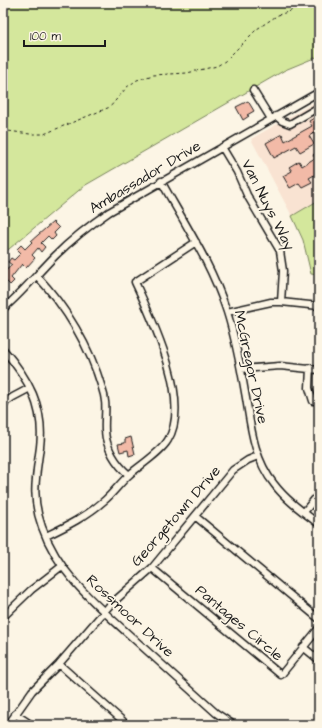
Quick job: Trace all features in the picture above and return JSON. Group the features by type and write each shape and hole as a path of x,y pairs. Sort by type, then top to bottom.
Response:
{"street":[{"path":"253,90 274,117 290,124 319,107"},
{"name":"Ambassador Drive","path":"3,309 63,249 98,220 124,202 319,92"},
{"name":"Van Nuys Way","path":"222,147 237,172 247,195 280,251 283,271 281,302"},
{"name":"McGregor Drive","path":"161,182 196,242 215,280 227,312 236,345 253,437 258,456 273,483 288,499 319,524"},
{"path":"46,536 78,520 92,510 116,490 129,475 168,441 173,430 176,412 171,380 162,347 135,282 196,242"},
{"path":"37,276 50,289 90,356 105,397 105,430 108,444 115,460 129,475"},
{"path":"227,312 262,303 281,302 319,306"},
{"name":"Rossmoor Drive","path":"3,349 22,371 36,401 40,424 40,447 36,469 35,489 38,513 54,554 85,594 216,713 231,724"},
{"path":"241,369 280,366 319,370"},
{"path":"310,368 309,388 313,402"},
{"path":"3,404 30,388"},
{"name":"Georgetown Drive","path":"8,725 32,691 59,664 104,612 152,568 233,470 248,460 258,456"},
{"path":"304,512 319,494"},
{"path":"195,516 319,618"},
{"path":"3,617 31,590 62,566"},
{"name":"Pantages Circle","path":"152,568 281,674 319,628"},
{"path":"303,647 319,660"},
{"path":"59,664 123,721"},
{"path":"16,714 32,725"}],"path":[{"path":"3,131 8,130 30,134 44,134 110,107 124,90 137,80 153,75 187,73 217,66 225,62 257,29 278,15 291,11 297,3"}],"shaded area":[{"path":"319,100 319,200 292,216 251,139"}],"green space":[{"path":"3,3 319,3 319,56 285,70 84,186 3,254"},
{"path":"319,200 319,275 311,274 303,240 292,216"}],"building":[{"path":"248,101 254,111 247,115 249,116 243,120 236,107"},
{"path":"319,115 319,130 309,136 314,144 300,152 296,146 274,158 266,143 282,134 285,141 312,126 309,121"},
{"path":"317,152 319,155 319,165 315,167 318,173 309,178 312,182 302,187 299,183 290,188 283,176 292,171 289,167 299,161 302,166 315,158 313,155"},
{"path":"53,222 59,228 54,233 56,236 52,240 48,236 41,243 45,247 41,252 38,248 32,255 35,258 26,268 22,264 11,278 14,281 10,285 4,279 5,278 3,275 3,273 12,265 8,262 11,258 14,260 21,253 17,249 21,245 25,249 32,242 31,241"},
{"path":"131,437 135,454 129,456 128,450 120,452 118,444 125,443 125,439"}]}
